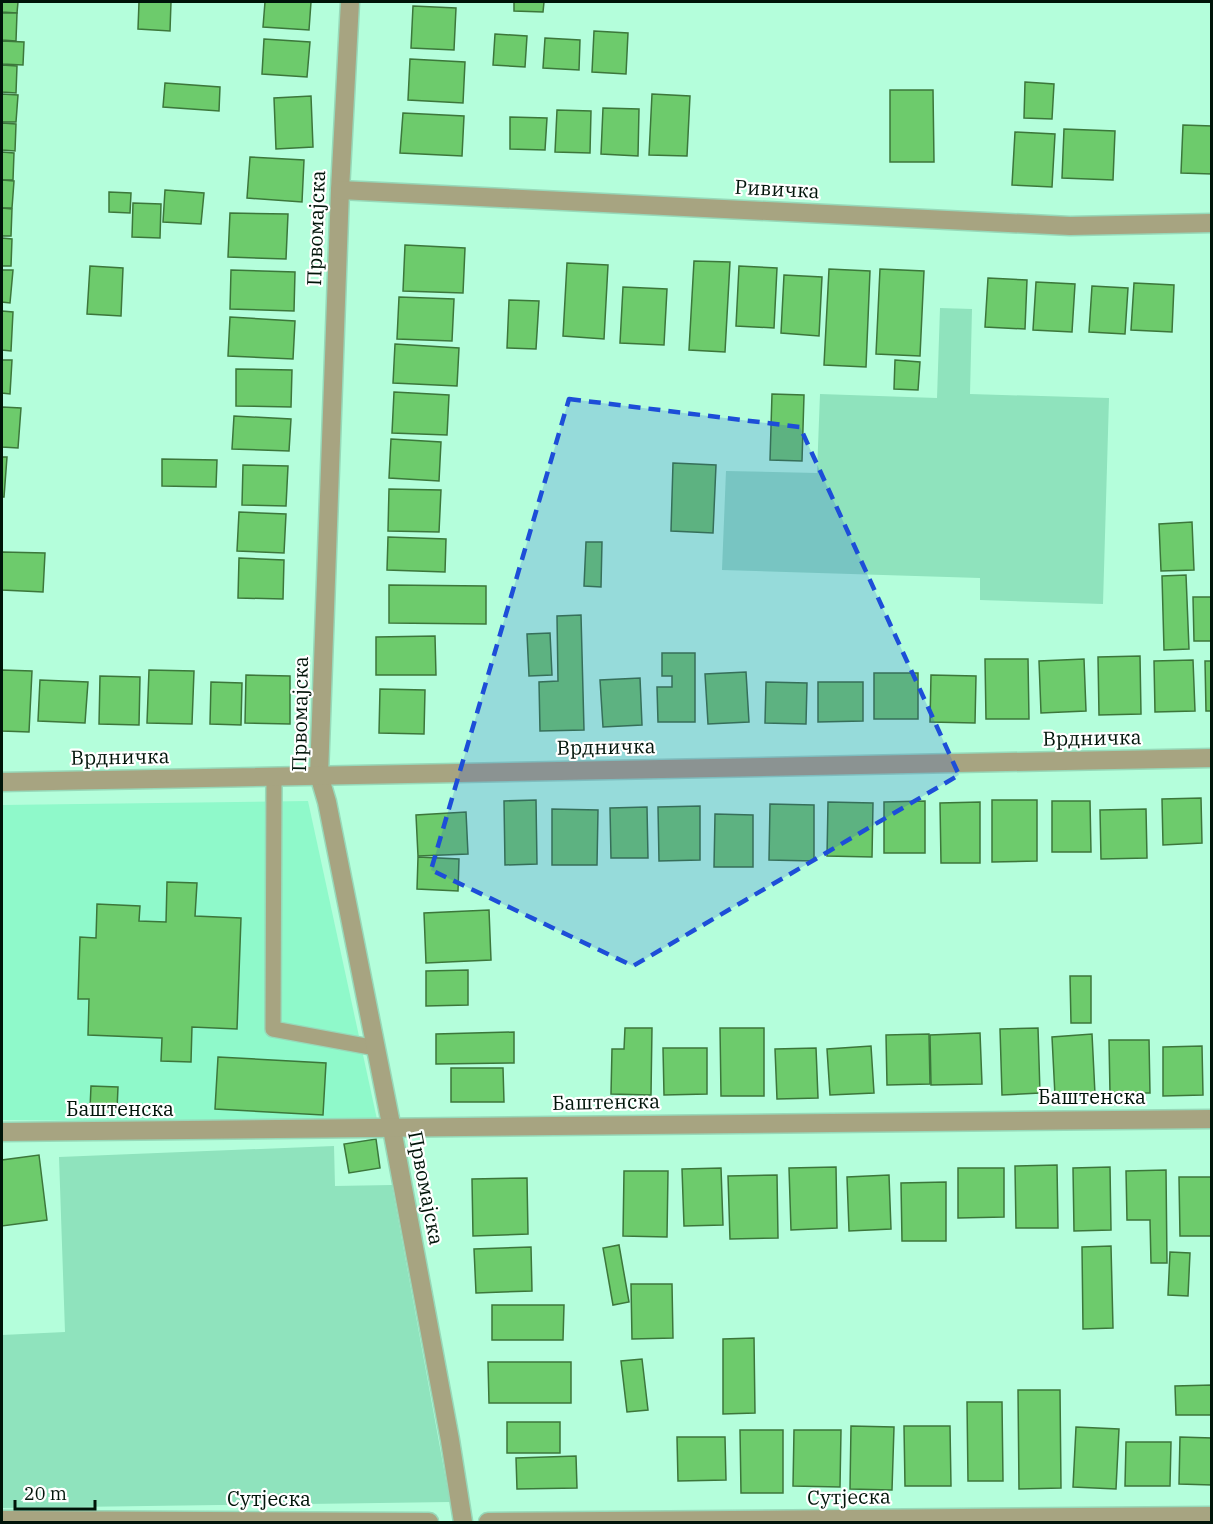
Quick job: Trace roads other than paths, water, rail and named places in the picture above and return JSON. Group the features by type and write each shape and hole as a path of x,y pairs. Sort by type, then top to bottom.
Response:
{"street":[{"name":"Првомајска","path":"350,2 340,190 319,775 327,802 392,1129 463,1522"},
{"name":"Ривичка","path":"340,190 1070,226 1212,223"},
{"name":"Врдничка","path":"2,782 1212,758"},
{"name":"Баштенска","path":"2,1132 1212,1119"},
{"name":"Сутјеска","path":"488,1522 1212,1516"},
{"name":"Сутјеска","path":"2,1520 429,1522"}],"lane":[{"path":"274,776 273,1029 376,1048"}]}
